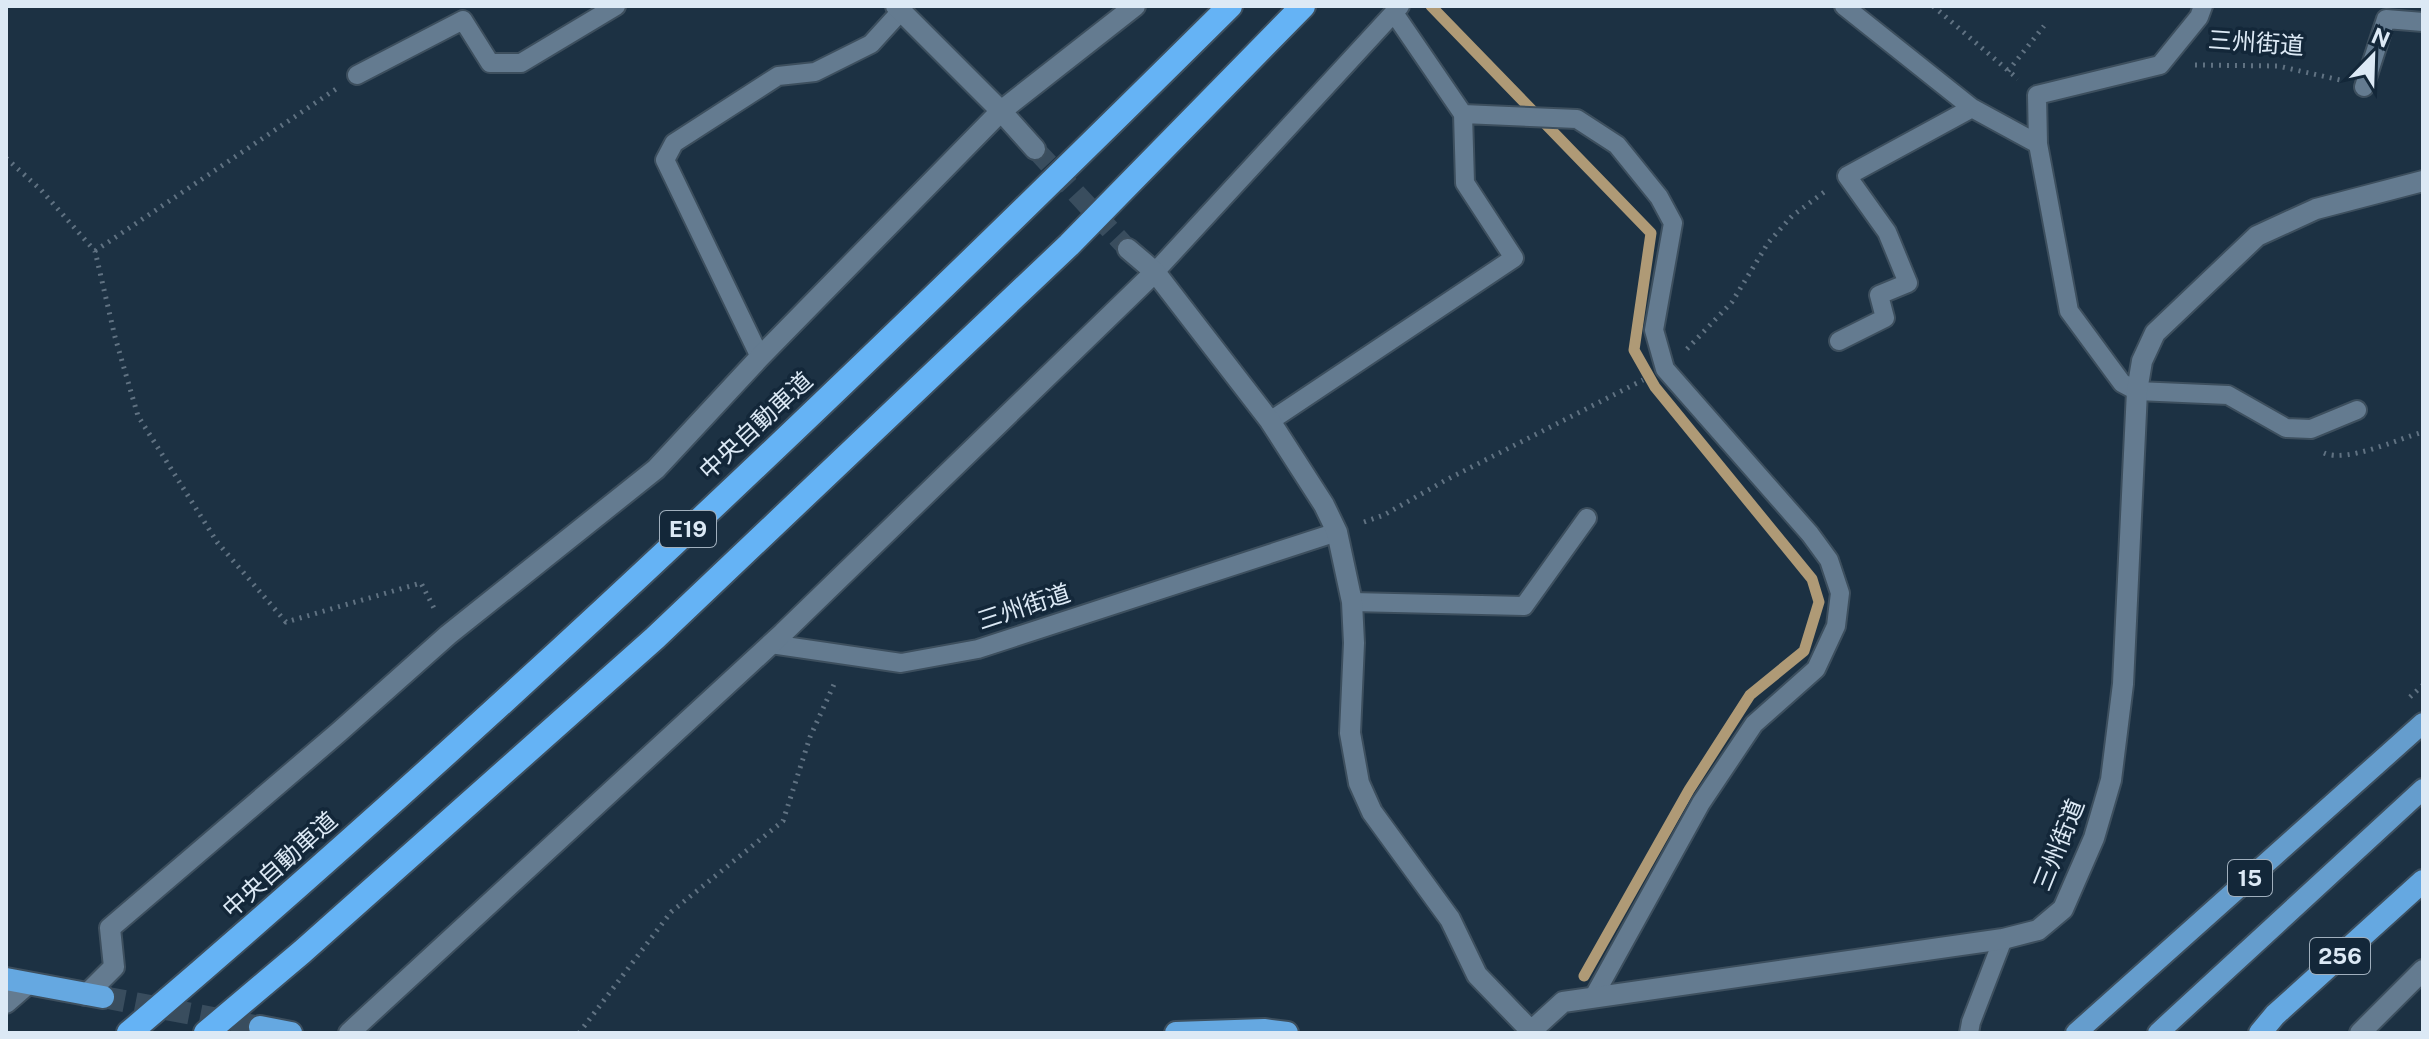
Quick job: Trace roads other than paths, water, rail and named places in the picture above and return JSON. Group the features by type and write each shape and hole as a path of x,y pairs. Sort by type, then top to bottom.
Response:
{"highway":[{"name":"中央自動車道","path":"129,1033 261,921 559,651 1023,212 1230,6"},
{"name":"E19","path":"206,1033 302,952 655,638 1069,245 1303,6"},
{"name":"256","path":"2260,1033 2275,1015 2423,881"},
{"path":"6,979 95,996"},
{"path":"260,1027 291,1033"},
{"path":"1176,1033 1264,1030 1287,1033"}],"main road":[{"name":"15","path":"2076,1033 2423,723"},
{"name":"15","path":"2158,1033 2423,789"}],"street":[{"path":"95,996 114,967 110,928 448,635 656,469 760,357 1001,111 1135,6"},
{"path":"899,9 1035,149"},
{"name":"三州街道","path":"1530,1032 1563,1002 2003,939 2038,930 2063,909 2094,838 2111,780 2123,684 2137,391 2142,361 2155,333 2257,236 2316,209 2423,181"},
{"path":"1128,249 1155,272 1270,421 1324,505 1337,532 1352,602 1354,643 1350,733 1359,783 1372,812 1450,919 1477,975 1530,1032"},
{"path":"349,1033 771,644 1155,272"},
{"path":"2360,1033 2423,970"},
{"path":"6,1003 29,983"}],"lane":[{"path":"357,75 463,20 490,63 521,63 616,6"},
{"path":"1844,6 1972,108 2038,144"},
{"path":"2203,6 2199,17 2160,65 2037,95 2038,144 2069,311 2122,383 2137,391 2228,395 2286,428 2311,429 2357,410"},
{"path":"760,357 665,160 674,143 778,76 815,72 871,44 899,9"},
{"path":"1155,272 1397,10 1463,114 1465,183 1514,258 1270,421"},
{"path":"2364,87 2386,19 2423,22"},
{"path":"1839,341 1885,318 1879,295 1908,283 1887,232 1847,176 1972,108"},
{"path":"1463,114 1577,119 1617,145 1659,197 1673,223 1654,330 1665,369 1810,534 1829,560 1840,593 1836,626 1816,669 1754,724 1745,737 1701,803 1594,996"},
{"path":"1352,602 1524,606 1587,518"},
{"name":"三州街道","path":"771,644 901,663 978,649 1337,532"},
{"path":"1969,1033 2003,939"}],"waterway":[{"path":"1431,6 1651,233 1634,350 1655,387 1812,579 1819,602 1804,651 1750,695 1689,790 1584,976"}],"tunnel":[{"path":"1035,149 1128,249"},
{"path":"103,997 260,1027"}]}
